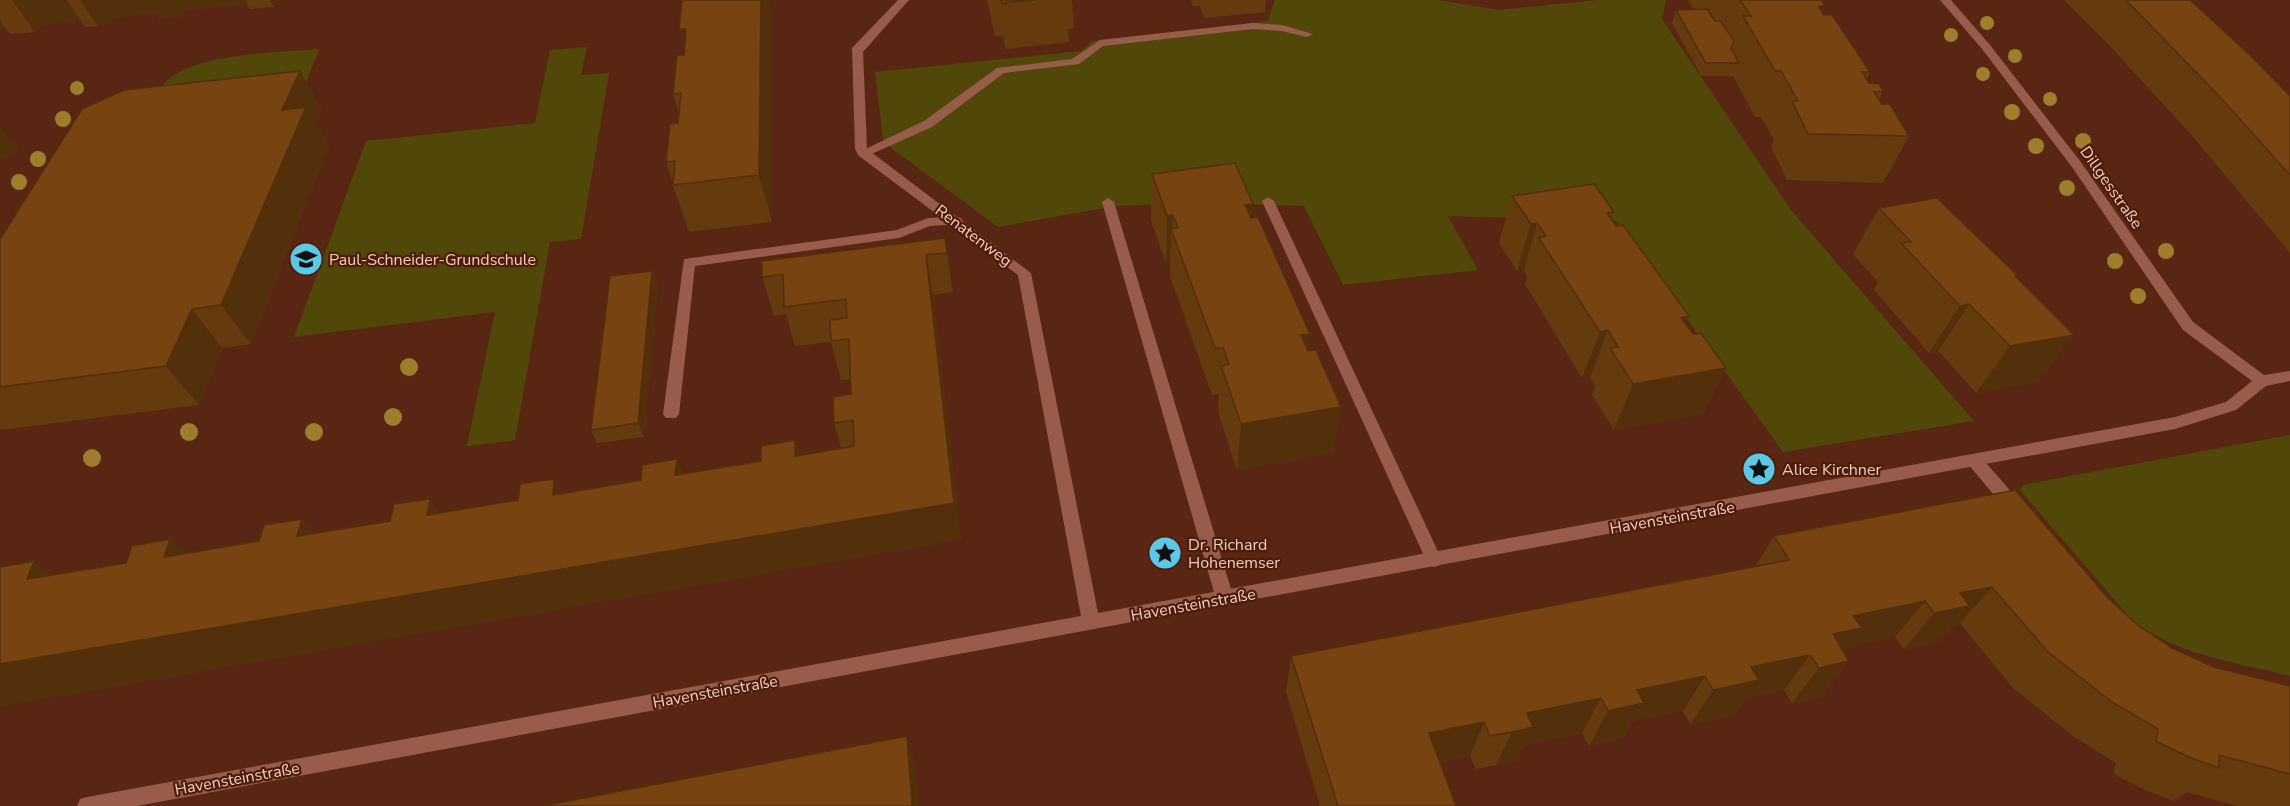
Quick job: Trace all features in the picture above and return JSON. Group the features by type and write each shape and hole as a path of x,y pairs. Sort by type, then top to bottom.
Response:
{"street":[{"path":"904,0 857,52 863,153 928,124 1001,70 1075,62 1100,43 1253,26 1282,28 1307,34"},
{"name":"Dillgesstraße","path":"1945,0 1986,47 2076,164 2188,326 2262,381"},
{"name":"Renatenweg","path":"863,153 1024,273 1091,621"},
{"path":"1268,201 1434,560"},
{"path":"1107,202 1225,599"},
{"path":"671,414 689,262 899,234 928,222 956,221"},
{"name":"Havensteinstraße","path":"87,806 2175,423 2231,406 2262,381 2290,376"},
{"path":"1974,460 2027,522"}],"shaded area":[{"path":"1275,0 1438,0 1499,10 1599,0 1666,0 1662,19 1791,210 1974,421 1783,452 1616,221 1448,216 1478,270 1343,285 1304,206 1195,203 1116,206 998,227 891,148 883,139 875,72 1081,51 1092,41 1268,21"},
{"path":"587,47 581,75 609,73 581,239 550,242 515,440 467,446 495,312 294,337 366,141 535,123 550,50"},
{"path":"319,49 300,99 161,88 173,76 190,67 211,61 234,56"},
{"path":"2290,435 2290,676 2206,656 2147,631 2130,618 2020,490 2023,485"}],"building":[{"path":"682,0 761,0 759,175 673,185 675,161 666,162 670,124 678,123 681,93 673,94 677,55 684,55 686,29 679,29"},
{"path":"1001,0 1035,0 1002,3"},
{"path":"1740,0 1821,0 1825,5 1819,7 1824,15 1832,15 1870,72 1862,72 1869,83 1879,84 1883,91 1874,92 1882,104 1890,104 1909,136 1808,134 1792,101 1798,101 1781,71 1775,71 1743,16 1751,16"},
{"path":"2126,0 2190,0 2250,55 2290,96 2290,175 2222,99"},
{"path":"1707,9 1715,21 1721,21 1734,41 1731,48 1739,63 1706,63 1676,10"},
{"path":"300,71 282,110 306,107 221,305 192,309 166,366 0,387 0,239 82,109 124,90"},
{"path":"1235,163 1253,204 1245,205 1251,218 1258,217 1310,334 1301,335 1308,351 1316,350 1341,407 1241,424 1221,366 1229,364 1223,348 1215,348 1171,229 1178,228 1173,215 1167,216 1152,174"},
{"path":"1594,184 1614,212 1607,213 1616,226 1623,225 1689,316 1681,318 1693,334 1701,333 1726,368 1633,384 1610,348 1618,347 1608,330 1600,332 1539,238 1546,236 1537,223 1531,224 1512,196"},
{"path":"1937,198 2017,275 2015,276 2074,335 2010,346 1969,304 1960,306 1901,243 1911,242 1879,208"},
{"path":"945,238 947,253 926,255 954,503 0,664 0,567 34,561 27,579 126,563 132,546 170,539 164,557 259,541 264,525 302,519 297,536 390,521 394,504 430,499 427,515 518,500 520,484 538,481 554,479 553,495 641,480 642,465 677,459 675,475 761,461 761,446 795,440 795,456 854,446 853,420 834,423 833,397 851,394 849,339 831,341 830,320 847,318 846,299 784,307 783,274 762,277 762,261"},
{"path":"652,271 638,423 591,430 610,276"},
{"path":"2015,490 2108,598 2139,626 2172,648 2214,667 2290,686 2290,774 2219,755 2219,768 2156,741 2158,729 2112,702 2048,652 1992,587 1960,593 1970,606 1934,613 1925,601 1853,616 1862,628 1833,634 1849,661 1819,668 1810,655 1751,667 1759,680 1713,690 1705,676 1637,690 1644,703 1608,711 1601,698 1527,713 1533,727 1490,736 1484,722 1429,733 1456,806 1338,806 1291,656 1789,560 1774,536"},
{"path":"907,736 912,806 543,806"}],"place":[{"name":"Paul-Schneider-Grundschule","path":"306,259"},
{"name":"Alice Kirchner","path":"1759,469"},
{"name":"Dr. Richard Hohenemser","path":"1165,553"}]}
